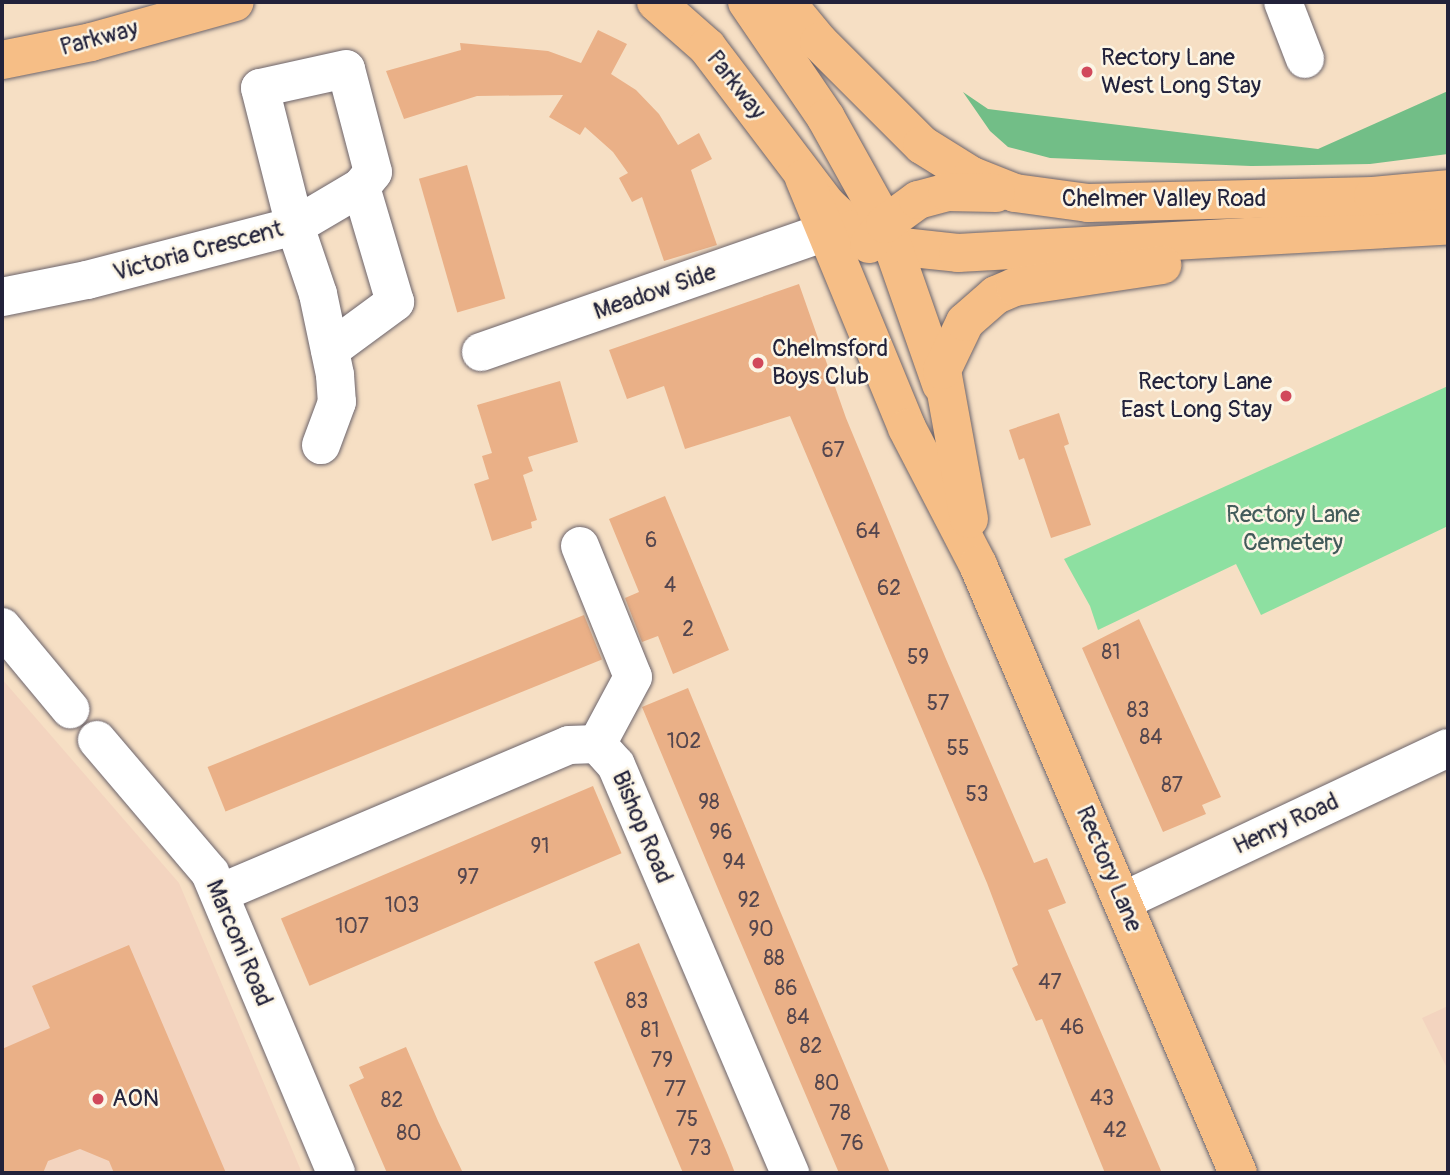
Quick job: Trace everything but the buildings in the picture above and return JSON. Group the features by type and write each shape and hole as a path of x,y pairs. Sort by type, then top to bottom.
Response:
{"main road":[{"name":"Parkway","path":"2,60 91,42 235,2"},
{"name":"Parkway","path":"656,2 707,47 804,178"},
{"path":"747,2 826,118 884,237 943,389"},
{"name":"Chelmer Valley Road","path":"786,2 819,42 922,145 972,176 1015,193 1088,203 1373,196 1448,189"},
{"name":"Rectory Lane","path":"804,178 850,284 907,428 978,565 1238,1173"},
{"name":"Chelmer Valley Road","path":"804,178 853,229 958,253 1314,236 1448,226"},
{"path":"850,284 862,253 932,194 1015,193"},
{"name":"Chelmer Valley Road","path":"975,310 1002,292 1037,282 1140,270 1314,236"},
{"name":"Rectory Lane","path":"975,310 946,353 943,389 978,565"}],"street":[{"path":"1283,2 1305,59"},
{"path":"346,69 373,172 360,187 295,226 260,88 346,69"},
{"path":"330,350 395,302 360,187"},
{"name":"Victoria Crescent","path":"2,297 88,280 295,226 318,294 330,350 337,402 321,445"},
{"name":"Meadow Side","path":"481,352 828,231"},
{"path":"580,546 633,677 597,744"},
{"path":"2,627 70,709"},
{"name":"Marconi Road","path":"97,740 196,853 220,893 336,1173"},
{"name":"Bishop Road","path":"220,893 569,745 597,744 616,765 790,1173"},
{"name":"Henry Road","path":"1123,901 1448,748"}],"shaded area":[{"path":"2,679 179,883 302,1173 2,1173"},
{"path":"1448,1006 1448,1070 1422,1018"}],"green space":[{"path":"1448,91 1448,154 1370,164 1251,166 1050,158 1008,147 990,131 963,92 988,109 1318,149"},
{"name":"Rectory Lane Cemetery","path":"1448,386 1448,526 1261,615 1236,564 1098,630 1090,606 1064,559"}],"place":[{"name":"Rectory Lane West Long Stay","path":"1087,72"},
{"name":"Chelmsford Boys Club","path":"758,363"},
{"name":"Rectory Lane East Long Stay","path":"1286,396"},
{"name":"AON","path":"98,1099"}]}
